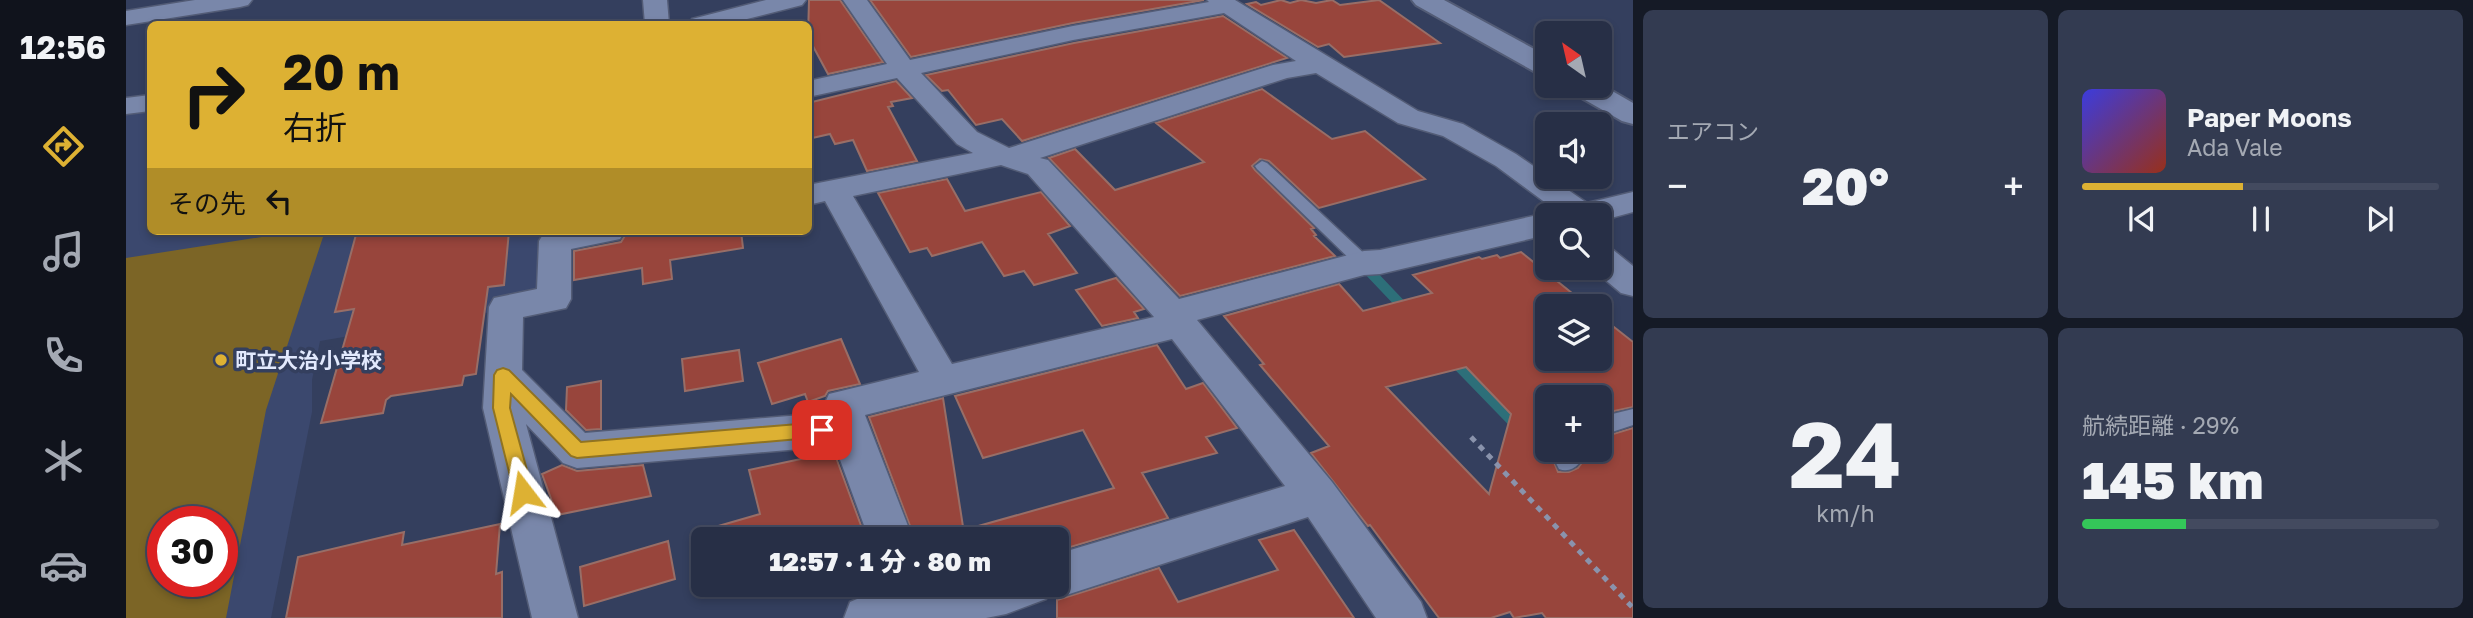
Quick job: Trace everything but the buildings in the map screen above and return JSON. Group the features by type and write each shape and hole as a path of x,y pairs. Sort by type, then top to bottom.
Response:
{"street":[{"path":"126,18 240,0"},
{"path":"248,21 253,0"},
{"path":"655,0 657,21"},
{"path":"713,21 794,0"},
{"path":"855,0 904,70 967,138 1005,157 1038,167 1176,319 1317,495 1404,618"},
{"path":"1425,0 1535,60"},
{"path":"812,88 1229,2 1320,65 1408,117 1453,130 1470,138 1506,160 1565,203"},
{"path":"943,381 821,193 1005,157 1241,86 1282,71 1320,65"},
{"path":"1603,98 1633,115"},
{"path":"126,106 147,103"},
{"path":"1612,207 1633,202"},
{"path":"886,527 848,428 843,405 1176,319 1364,263 1380,262 1535,227"},
{"path":"555,618 502,408 506,307 554,299 555,241 587,235"},
{"path":"1612,267 1633,284"},
{"path":"503,375 577,451 848,428"},
{"path":"1069,572 1317,495"},
{"path":"867,618 914,597"}],"lane":[{"path":"1262,166 1364,263"},
{"path":"1612,422 1633,417"}],"path":[{"path":"1471,437 1633,608"}],"shaded area":[{"name":"町立大治小学校","path":"147,107 147,235 551,235 548,292 491,312 320,341 312,380 312,412 271,618 126,618 126,110"},
{"path":"274,235 324,235 266,410 238,556 238,506 147,506 147,597 230,597 226,618 126,618 126,258"}],"waterway":[{"path":"1368,270 1407,311"},
{"path":"1452,358 1457,364"},
{"path":"1456,362 1519,427"}],"place":[{"name":"町立大治小学校","path":"221,360"}],"route":[{"path":"523,492 502,408 503,375 577,451 822,430"}]}
